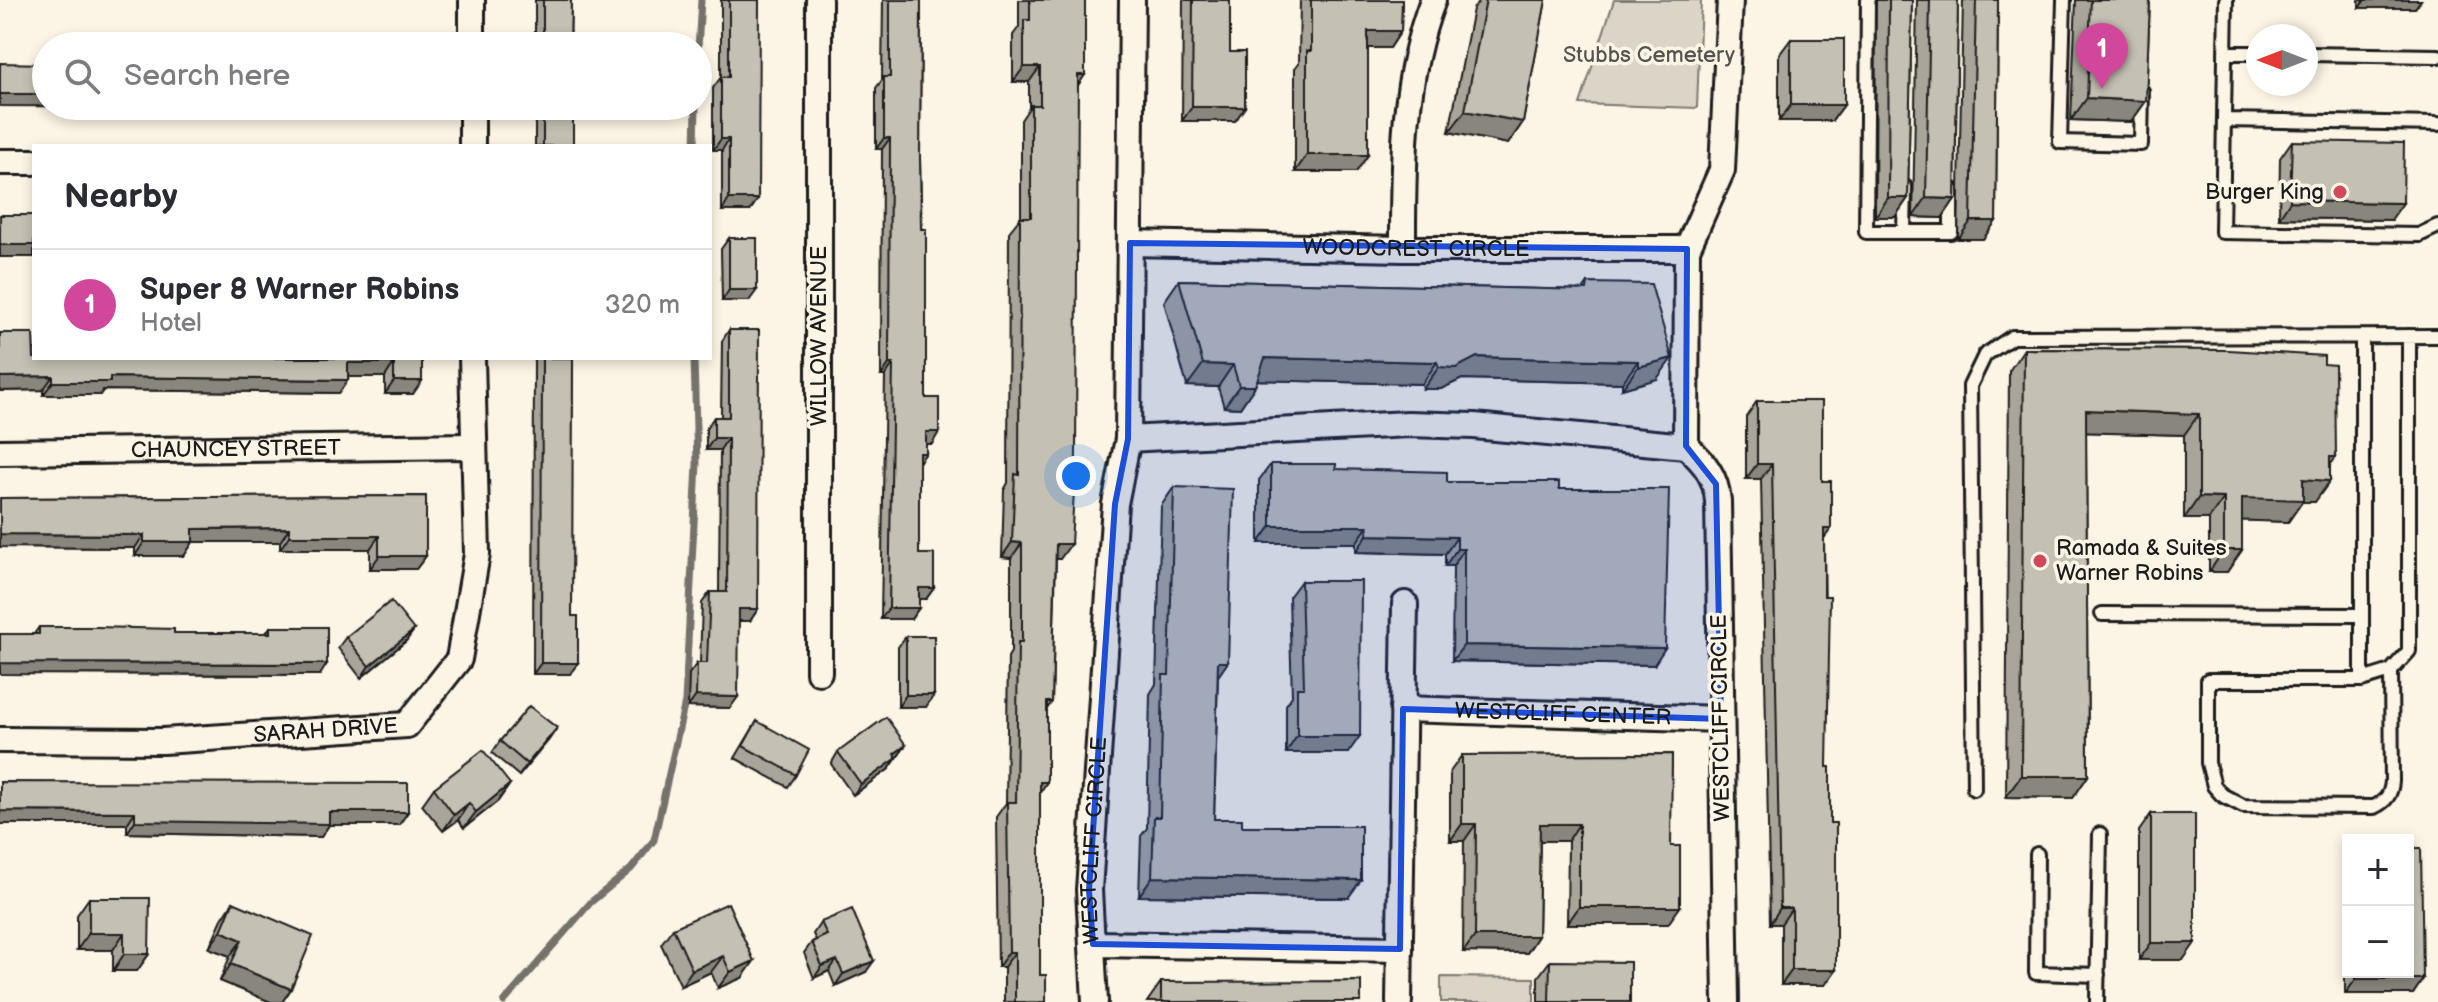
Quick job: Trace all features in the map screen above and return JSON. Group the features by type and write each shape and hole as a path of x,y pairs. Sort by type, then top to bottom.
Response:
{"street":[{"path":"472,0 472,32"},
{"name":"WILLOW AVENUE","path":"819,0 819,672"},
{"path":"1130,243 1132,0"},
{"path":"1403,249 1403,151 1408,94 1418,39 1433,0"},
{"path":"1128,439 1408,424 1474,426 1686,446 1687,249 1722,170 1730,0"},
{"path":"472,120 472,144"},
{"path":"0,162 32,162"},
{"name":"WOODCREST CIRCLE","path":"1130,243 1403,249 1687,249"},
{"name":"WESTCLIFF CIRCLE","path":"1095,1002 1089,890 1114,519 1128,439 1130,243"},
{"name":"SARAH DRIVE","path":"0,740 163,741 407,725 459,659 477,554 471,446 472,360"},
{"name":"CHAUNCEY STREET","path":"0,452 471,446"},
{"name":"WESTCLIFF CIRCLE","path":"1686,446 1703,460 1716,484 1726,1002"},
{"path":"1399,1002 1405,604"},
{"name":"WESTCLIFF CENTER","path":"1403,709 1721,719"},
{"path":"1093,944 1400,949"}],"lane":[{"path":"1868,0 1866,232 1951,232 1952,170"},
{"path":"2064,0 2060,142 2141,144 2143,72"},
{"path":"2226,0 2222,232 2419,235 2438,226"},
{"path":"2225,53 2246,53"},
{"path":"2318,54 2438,56"},
{"path":"2224,120 2438,124"},
{"path":"1904,232 1905,170"},
{"path":"2391,671 2391,793 2374,807 2243,806 2222,795 2214,786 2208,763 2208,680 2362,680 2391,671 2409,651 2409,336"},
{"path":"1974,789 1970,386 1985,355 2012,337 2438,336"},
{"path":"2362,337 2362,680"},
{"path":"2102,614 2362,615"},
{"path":"2097,1002 2100,834"},
{"path":"2037,854 2036,973 2098,975"}],"highlighted area":[{"path":"1130,243 1687,249 1686,446 1716,484 1721,719 1403,709 1400,949 1093,944 1089,890 1115,504 1128,439"}],"green space":[{"name":"Stubbs Cemetery","path":"1614,0 1701,0 1697,108 1580,104"},
{"path":"1441,977 1534,978 1534,1002 1441,1002"}],"building":[{"path":"543,0 571,0 570,32 543,32"},
{"path":"729,0 759,0 758,199 729,199 729,139 721,139 721,77 729,77"},
{"path":"890,0 921,0 920,158 921,229 926,229 926,398 939,398 939,432 926,432 926,453 919,453 919,554 934,554 934,588 919,588 919,608 889,608 893,364 889,364 890,138 884,138 884,77 890,77"},
{"path":"1030,0 1085,0 1085,75 1078,75 1076,455 1071,544 1056,544 1052,702 1047,702 1047,782 1040,782 1040,975 1046,975 1046,1002 1015,1002 1015,952 1009,952 1007,802 1016,802 1018,642 1022,642 1022,543 1012,542 1015,474 1019,475 1020,217 1031,217 1031,105 1040,105 1040,67 1024,67 1024,20 1030,20"},
{"path":"1193,0 1230,0 1230,52 1245,52 1245,107 1192,107"},
{"path":"1311,0 1402,0 1401,31 1368,31 1368,155 1307,155 1307,51 1311,51"},
{"path":"1486,0 1546,0 1523,122 1465,111"},
{"path":"1889,0 1912,0 1908,198 1888,198"},
{"path":"1930,0 1958,0 1955,199 1926,198"},
{"path":"1976,0 1998,0 1996,221 1971,221"},
{"path":"2091,0 2150,0 2146,101 2087,98"},
{"path":"1791,39 1844,39 1844,105 1791,105"},
{"path":"0,63 32,64 32,94 0,94"},
{"path":"543,120 573,120 573,144 543,144"},
{"path":"2292,141 2404,143 2403,203 2290,201"},
{"path":"0,215 32,215 32,245 0,245"},
{"path":"729,238 757,238 757,290 729,290"},
{"path":"1179,280 1587,290 1588,283 1651,284 1672,358 1638,367 1638,361 1477,357 1456,368 1439,367 1437,362 1265,358 1255,386 1239,386 1233,365 1203,364"},
{"path":"729,330 759,330 758,609 739,609 738,697 696,696 697,663 707,663 710,592 727,592 728,438 714,438 714,417 729,417"},
{"path":"0,333 32,333 32,360 422,360 422,381 394,381 394,363 348,363 348,380 110,377 110,382 53,382 53,376 0,377"},
{"name":"Ramada & Suites Warner Robins","path":"2024,349 2229,350 2324,356 2324,364 2335,365 2336,457 2330,457 2330,481 2303,479 2303,500 2242,498 2242,550 2224,550 2224,498 2199,497 2199,414 2086,410 2088,776 2021,776"},
{"path":"542,360 573,360 572,616 578,616 578,663 541,663"},
{"path":"1757,401 1822,401 1822,481 1831,481 1831,529 1824,529 1824,596 1830,596 1827,767 1830,767 1830,823 1836,823 1836,970 1792,970 1792,908 1780,908 1772,464 1757,464"},
{"path":"1271,464 1336,464 1336,469 1447,472 1447,482 1559,482 1559,489 1669,489 1665,648 1464,645 1464,549 1457,549 1457,537 1367,535 1368,526 1271,526"},
{"path":"1174,487 1233,489 1228,662 1218,662 1214,819 1242,819 1242,826 1361,826 1361,880 1152,877 1154,817 1160,817 1163,675 1169,675"},
{"path":"426,496 426,556 379,556 379,536 289,536 289,528 193,529 193,542 144,542 144,535 0,534 0,498"},
{"path":"1301,581 1361,581 1360,736 1297,736 1297,688 1304,688"},
{"path":"391,601 414,630 369,666 346,637"},
{"path":"39,627 174,629 174,633 270,633 270,627 327,627 327,664 0,663 0,634 39,634"},
{"path":"906,636 934,636 934,695 906,695"},
{"path":"529,706 557,728 527,764 500,741"},
{"path":"886,717 906,745 894,754 897,758 861,784 838,752"},
{"path":"757,721 809,750 796,775 743,746"},
{"path":"483,750 510,784 476,812 469,803 454,815 434,788"},
{"path":"1672,754 1671,846 1680,846 1680,907 1579,907 1579,824 1540,824 1538,936 1475,936 1476,824 1462,824 1462,755"},
{"path":"0,782 408,783 408,812 329,812 329,824 135,821 135,812 0,811"},
{"path":"2151,814 2195,814 2195,943 2151,943"},
{"path":"2414,848 2421,848 2423,979 2356,979 2414,978"},
{"path":"89,898 150,898 149,954 124,954 124,933 89,933"},
{"path":"233,902 313,936 291,989 231,964 242,940 221,931"},
{"path":"728,903 754,961 730,972 723,956 692,970 673,928"},
{"path":"852,909 874,961 843,974 837,960 822,966 812,942 827,935 821,922"},
{"path":"1550,961 1630,962 1630,1002 1549,1002"},
{"path":"1361,981 1361,1002 1161,1002 1161,982"}],"waterway":[{"path":"699,32 701,0"},
{"path":"695,144 696,120"},
{"path":"504,1002 591,902 631,869 654,840 685,702 697,464 694,360"}],"place":[{"name":"Super 8 Warner Robins","path":"2102,89"},
{"name":"Burger King","path":"2340,192"},
{"name":"Ramada & Suites Warner Robins","path":"2040,561"}]}
